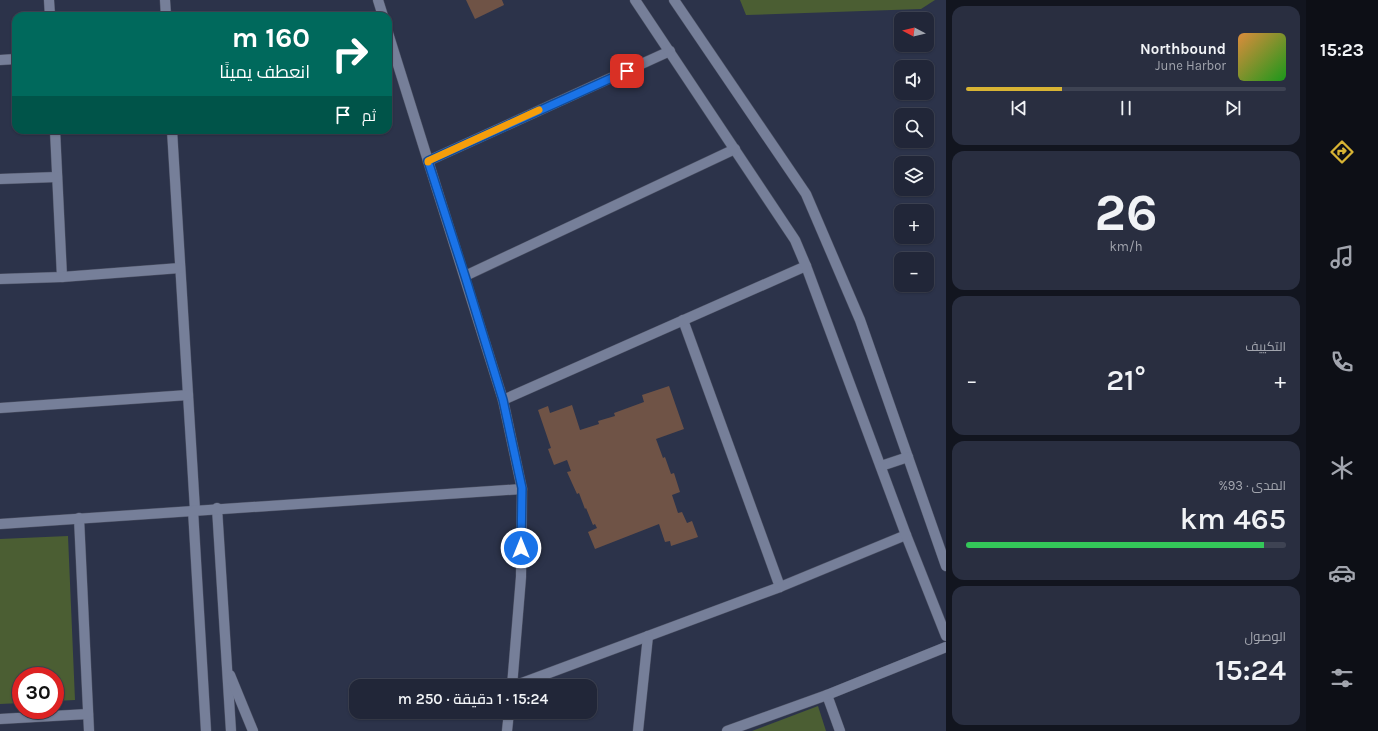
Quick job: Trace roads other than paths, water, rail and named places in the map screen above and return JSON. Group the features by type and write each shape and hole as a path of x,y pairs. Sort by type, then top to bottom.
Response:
{"street":[{"path":"50,0 50,12"},
{"path":"165,0 166,12"},
{"path":"378,0 382,12"},
{"path":"635,0 795,240 906,535 946,636"},
{"path":"674,0 806,194 860,320 946,566"},
{"path":"392,45 503,400 522,488 521,577 514,679"},
{"path":"428,161 670,51"},
{"path":"0,60 12,59"},
{"path":"55,134 62,277"},
{"path":"172,134 206,731"},
{"path":"465,276 735,148"},
{"path":"0,179 57,177"},
{"path":"503,400 806,266"},
{"path":"0,280 180,268"},
{"path":"683,320 780,587"},
{"path":"0,408 188,395"},
{"path":"881,466 908,457"},
{"path":"0,524 522,488"},
{"path":"218,508 231,731"},
{"path":"79,518 89,731"},
{"path":"532,679 780,587 906,535"},
{"path":"638,731 648,636"},
{"path":"727,731 827,695 946,647"},
{"path":"227,668 252,731"},
{"path":"827,695 840,731"},
{"path":"0,719 88,714"},
{"path":"508,731 509,719"}]}
